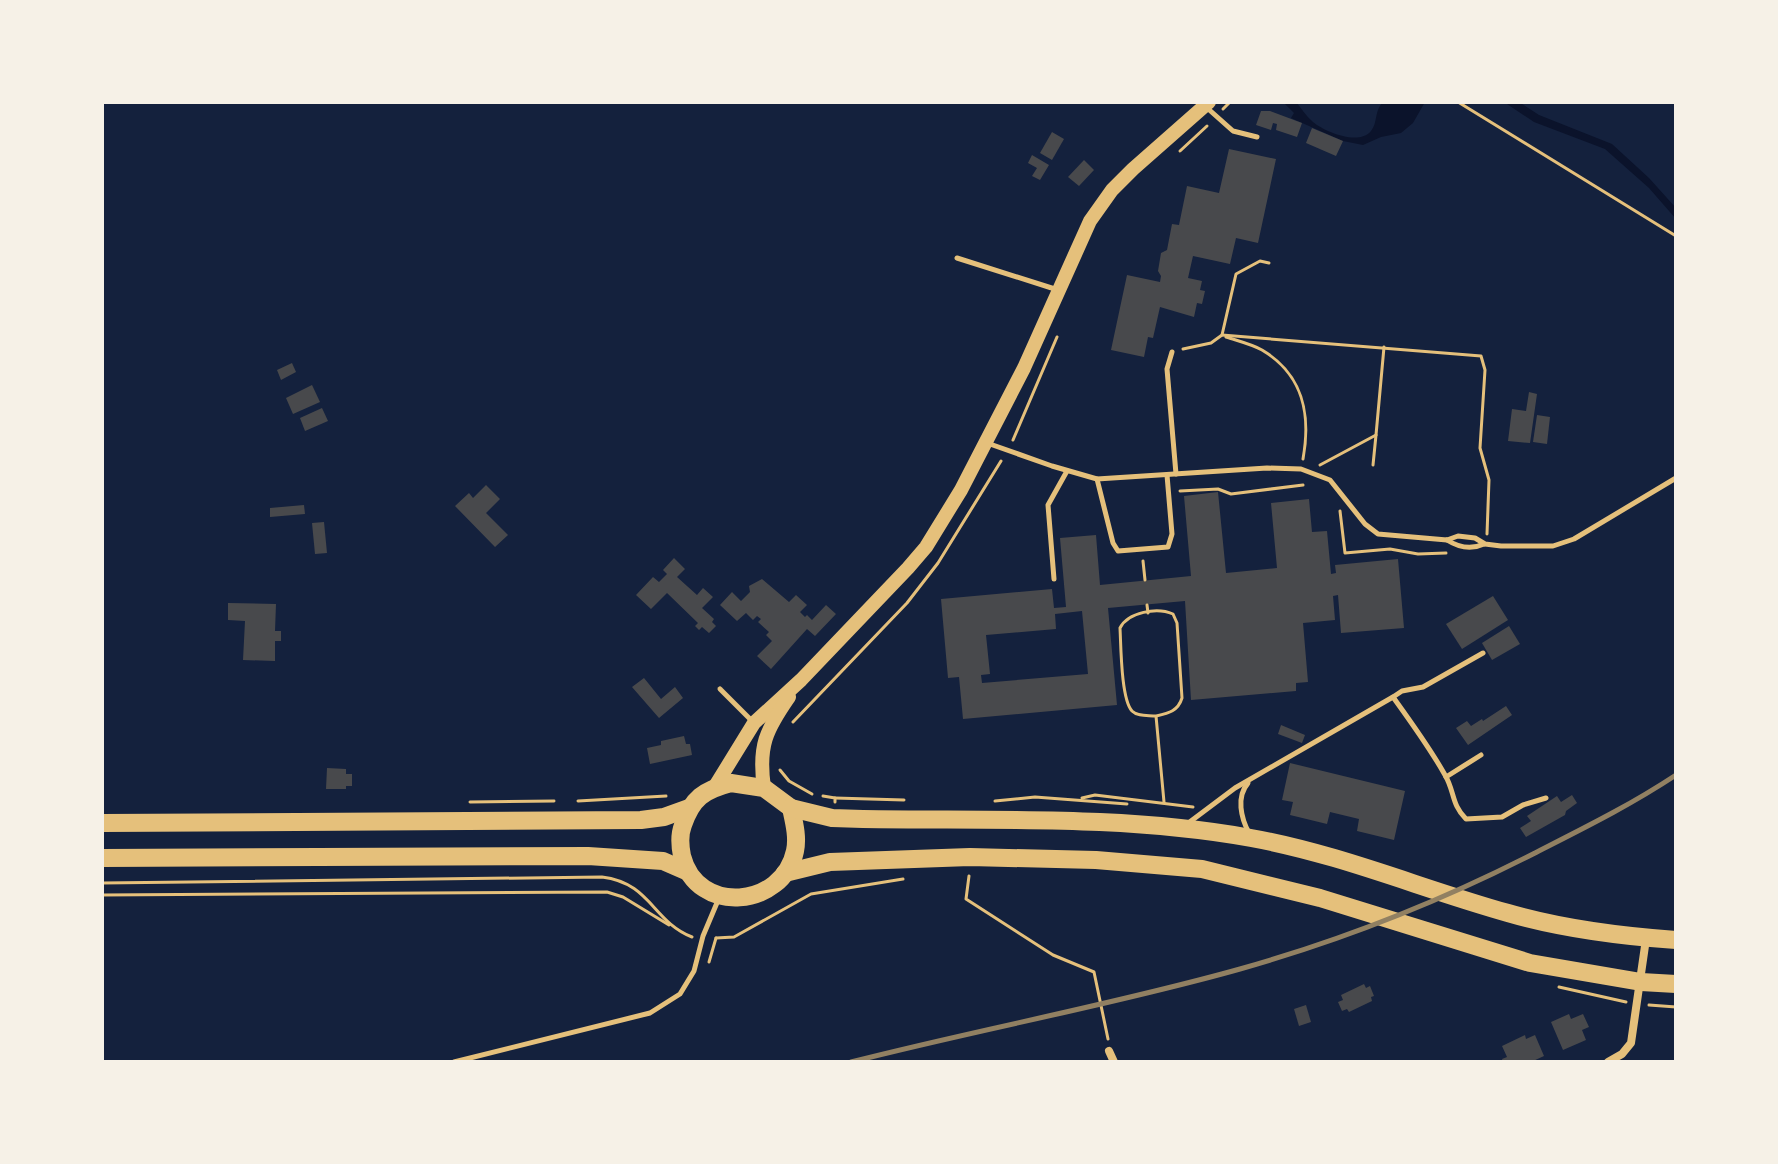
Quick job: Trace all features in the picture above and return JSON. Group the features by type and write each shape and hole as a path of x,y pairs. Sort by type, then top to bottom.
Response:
{"highway":[{"path":"686,871 680,849 681,831 689,808 714,788 731,783 764,788 791,808 832,818 1102,823 1182,827 1252,838 1356,863 1504,912 1578,929 1676,940"},
{"path":"102,823 641,820 664,817 689,808"},
{"path":"102,858 639,858 663,861 686,871 719,897 735,899 771,887 785,873 795,852 796,831 791,808"},
{"path":"785,873 830,862 970,857 1096,860 1202,869 1320,898 1530,963 1641,982 1676,984"}],"main road":[{"path":"714,788 754,723 801,680 926,547 961,490 1024,368 1090,221 1112,190 1210,108"},
{"path":"764,788 761,751 766,734 801,680"}],"street":[{"path":"1608,1062 1622,1054 1631,1043 1646,938"},
{"path":"1109,1051 1114,1062"}],"lane":[{"path":"1210,108 1233,131 1257,137"},
{"path":"957,258 1058,290"},
{"path":"1172,352 1167,369 1176,474"},
{"path":"986,443 1097,479 1267,468 1301,469 1330,480 1365,524 1378,534 1447,540 1458,536 1475,538 1485,544"},
{"path":"1054,579 1048,505 1067,471"},
{"path":"1097,479 1113,543 1118,551 1168,547 1172,534 1167,475"},
{"path":"1447,540 1456,546 1476,548 1485,544 1553,546 1574,539 1676,478"},
{"path":"1182,827 1251,779 1402,691 1423,687 1483,653"},
{"path":"720,689 754,723"},
{"path":"1393,697 1446,777 1454,807 1466,819 1502,817 1523,805 1546,798"},
{"path":"1446,777 1481,755"},
{"path":"1251,779 1243,788 1241,803 1242,816 1252,838"},
{"path":"454,1062 650,1013 680,994 694,971 703,936 719,897"}],"path":[{"path":"1174,156 1210,108 1230,102"},
{"path":"1458,102 1676,236"},
{"path":"1222,335 1236,274 1260,261 1269,263"},
{"path":"1008,450 1060,328"},
{"path":"1222,335 1261,350 1284,368 1303,395 1308,432 1303,460 1312,473 1334,456 1376,435"},
{"path":"1172,352 1211,343 1222,335 1481,356 1485,370 1480,448 1489,480 1485,544"},
{"path":"1373,465 1384,347"},
{"path":"1176,474 1179,491 1218,489 1231,494 1274,487 1311,486"},
{"path":"1339,506 1345,553 1390,549 1418,554 1456,554"},
{"path":"1142,549 1145,580"},
{"path":"1147,605 1148,613"},
{"path":"1166,611 1173,614 1177,623 1182,698 1179,707 1171,713 1156,716 1138,715 1130,710 1126,698 1120,628 1124,618 1132,614 1166,611"},
{"path":"1156,716 1164,802"},
{"path":"571,801 669,796"},
{"path":"982,802 1035,797 1076,799"},
{"path":"835,798 909,800"},
{"path":"459,802 557,801"},
{"path":"960,872 970,873 966,899 1053,955 1094,972 1107,1029"},
{"path":"102,883 602,877 635,888 673,927"},
{"path":"102,895 607,892 623,897 692,938 722,939 734,937 811,894 904,879"},
{"path":"1636,1003 1676,1007"}],"water":[{"path":"1283,102 1296,102 1318,126 1333,133 1359,137 1371,131 1383,102 1425,102 1413,123 1401,133 1363,145 1343,141 1291,118 1294,113"},
{"path":"1504,102 1519,102 1539,115 1612,144 1676,208 1676,219 1649,188 1605,149 1534,122"}],"building":[{"path":"1261,111 1270,111 1302,123 1297,137 1276,130 1277,124 1273,123 1271,130 1256,125"},
{"path":"1312,128 1343,141 1336,156 1306,143"},
{"path":"1052,132 1064,139 1052,160 1040,153"},
{"path":"1229,149 1276,159 1258,243 1236,238 1230,264 1193,256 1188,278 1202,281 1200,290 1205,291 1202,304 1197,303 1194,317 1160,307 1153,338 1148,337 1144,357 1111,350 1127,275 1160,282 1161,253 1167,250 1172,224 1179,225 1187,186 1219,193"},
{"path":"1032,155 1049,165 1040,180 1032,176 1037,168 1028,163"},
{"path":"1084,160 1094,170 1079,186 1068,177"},
{"path":"292,363 296,372 281,380 277,370"},
{"path":"312,385 320,402 293,414 286,398"},
{"path":"1529,392 1537,394 1530,443 1508,441 1512,409 1526,411"},
{"path":"322,408 328,421 305,431 300,418"},
{"path":"1537,415 1550,417 1547,444 1533,442"},
{"path":"486,485 500,499 486,513 508,535 495,547 455,506 469,493 473,498"},
{"path":"1218,492 1226,573 1277,568 1271,503 1309,499 1312,532 1327,531 1331,574 1336,573 1335,565 1398,559 1404,628 1341,633 1338,595 1333,596 1335,620 1303,623 1308,682 1296,683 1296,691 1191,700 1185,601 1108,608 1117,705 963,719 959,677 948,678 941,599 1052,589 1054,608 1066,607 1060,538 1096,535 1100,585 1191,576 1184,496","holes":["1082,611 1088,674 982,683 981,675 990,674 986,635 1056,629 1055,614"]},
{"path":"304,505 305,514 270,517 270,508"},
{"path":"324,522 327,553 315,554 312,523"},
{"path":"674,558 685,569 677,577 697,595 703,588 713,597 702,608 714,619 712,622 716,626 709,633 702,627 699,630 695,626 698,623 667,593 651,609 636,595 653,577 659,582 667,574 663,570"},
{"path":"762,579 789,602 796,595 807,605 800,612 805,617 807,615 812,620 826,605 836,614 815,636 807,629 771,669 757,656 772,641 766,635 769,632 758,622 761,619 757,616 753,620 746,613 737,621 720,605 732,592 741,601 750,592 749,586"},
{"path":"1493,596 1508,620 1462,649 1446,624"},
{"path":"228,603 276,604 275,631 281,631 281,641 275,641 275,661 243,660 245,621 228,620"},
{"path":"1509,626 1520,644 1492,660 1482,643"},
{"path":"644,678 661,699 675,687 683,698 659,718 632,687"},
{"path":"1506,706 1512,715 1468,745 1456,728 1467,721 1471,726 1483,721"},
{"path":"1281,725 1305,735 1302,743 1278,734"},
{"path":"684,736 686,744 690,744 692,755 650,764 647,748"},
{"path":"1290,763 1405,791 1394,840 1357,831 1359,819 1330,812 1327,824 1290,815 1293,802 1282,800"},
{"path":"327,768 346,769 346,774 352,774 352,786 326,789"},
{"path":"1572,795 1577,803 1565,815 1526,837 1520,828 1531,821 1527,816 1557,796 1561,802"},
{"path":"1364,984 1366,988 1370,986 1374,996 1371,997 1372,1001 1349,1012 1347,1009 1342,1011 1338,1002 1343,1000 1341,995"},
{"path":"1306,1005 1311,1022 1299,1026 1294,1009"},
{"path":"1569,1014 1571,1019 1583,1014 1589,1027 1582,1030 1586,1040 1563,1050 1551,1022"},
{"path":"1525,1035 1526,1039 1535,1035 1544,1056 1531,1062 1503,1062 1502,1059 1507,1057 1502,1046"}],"railway":[{"path":"851,1062 1192,982 1316,946 1390,919 1498,872 1641,797 1676,775"}]}
